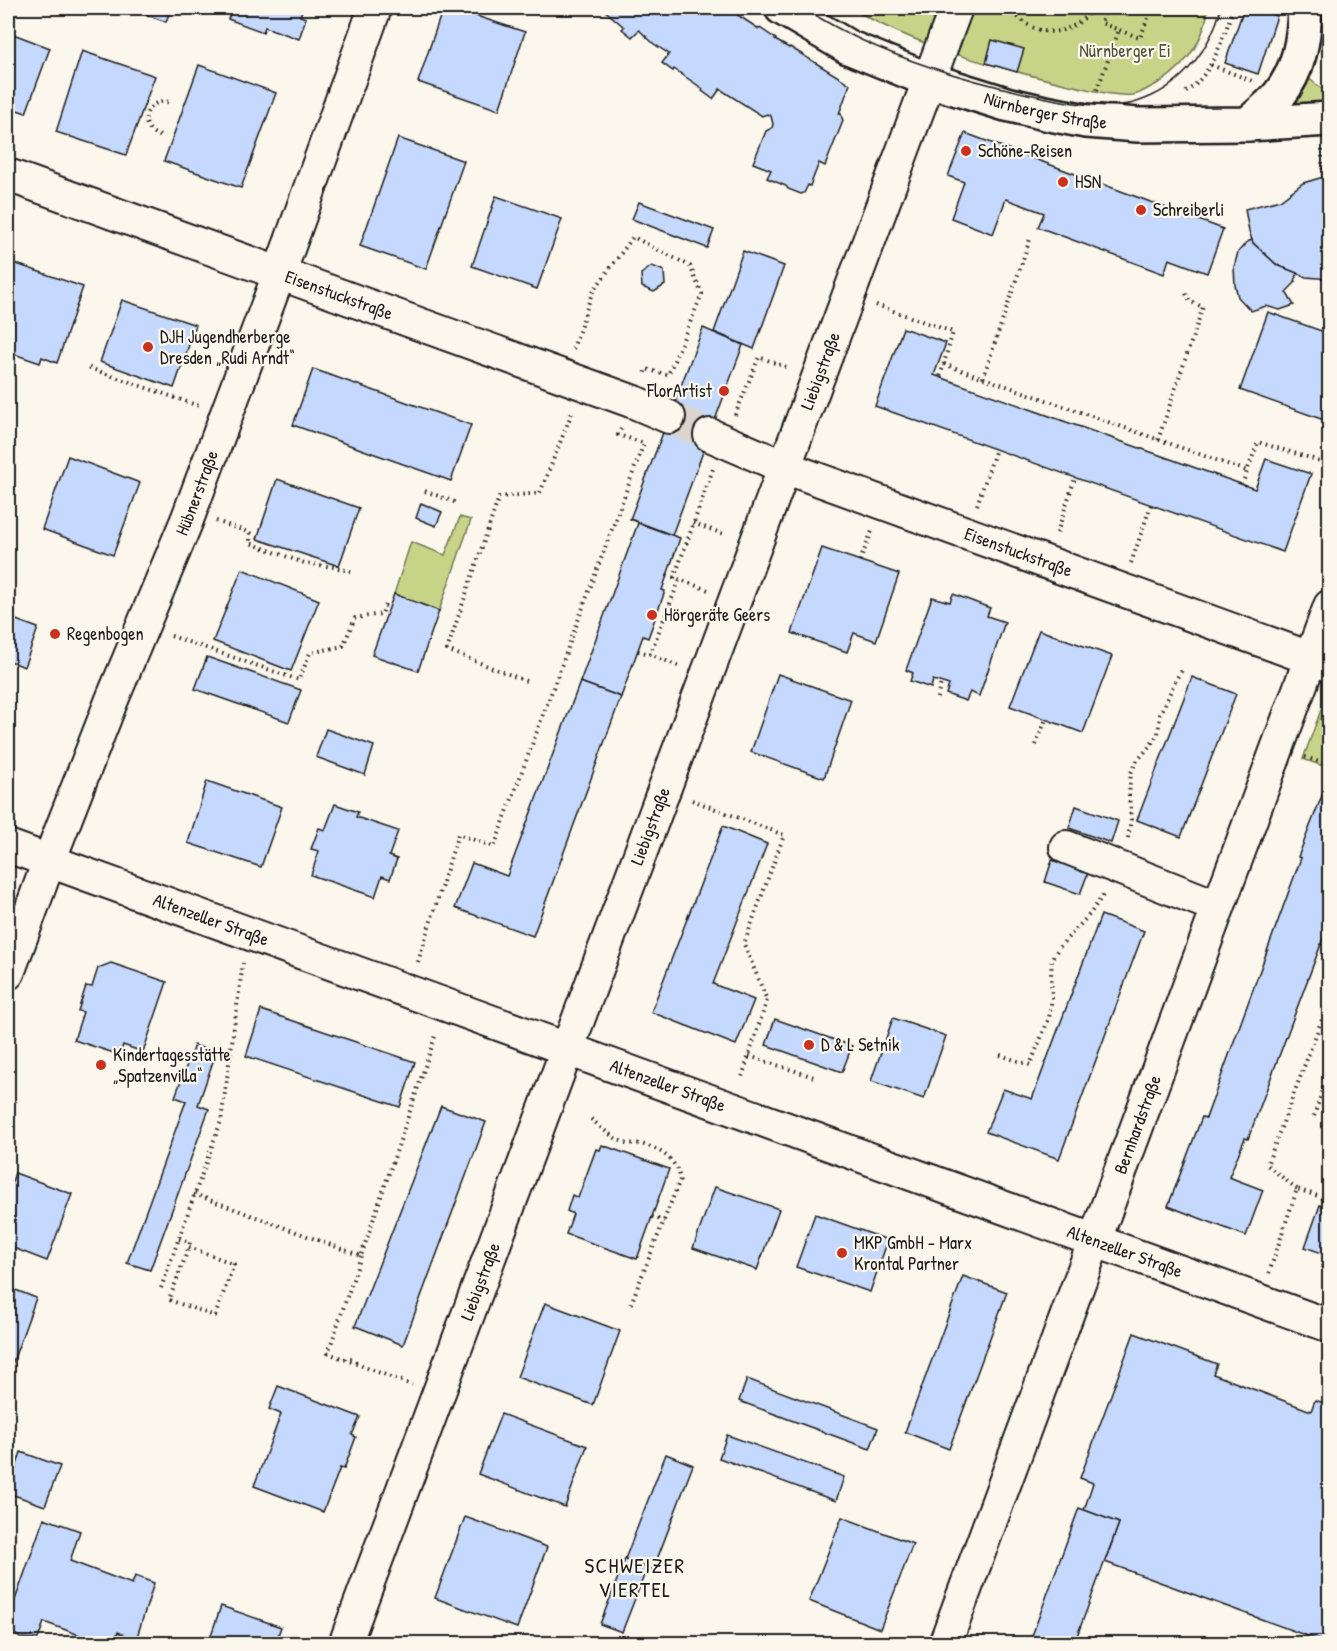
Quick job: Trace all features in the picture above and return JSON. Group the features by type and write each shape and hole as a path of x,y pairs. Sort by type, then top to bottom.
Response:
{"main road":[{"name":"Nürnberger Straße","path":"782,8 848,47 929,80 1006,104 1086,121 1138,124 1248,124 1325,131"},
{"path":"1248,124 1278,96 1297,64 1305,31 1305,8"},
{"path":"1324,8 1329,13"}],"street":[{"name":"Hübnerstraße","path":"8,973 48,861 190,513 375,8"},
{"name":"Liebigstraße","path":"345,1644 956,8"},
{"name":"Eisenstuckstraße","path":"8,175 634,402 669,417"},
{"name":"Eisenstuckstraße","path":"717,438 784,467 1320,662"},
{"name":"Bernhardstraße","path":"945,1644 1218,907 1320,662 1329,606"},
{"name":"Altenzeller Straße","path":"8,846 1329,1326"},
{"path":"1066,847 1218,907"}],"path":[{"path":"1010,8 1014,15 1031,27 1045,32 1070,28 1086,18 1093,8"},
{"path":"1107,8 1101,23 1140,38 1152,8"},
{"path":"1192,89 1211,64 1224,37 1233,8"},
{"path":"1096,94 1119,30"},
{"path":"1211,64 1261,85"},
{"path":"160,136 148,129 147,114 150,107 156,103 164,100 172,103"},
{"path":"142,112 147,114"},
{"path":"1323,176 1325,131"},
{"path":"409,992 458,834 494,847 644,443 618,435 634,402 646,369 668,375 702,294 690,266 633,237 592,292 574,381 540,493 499,497 447,650 526,681"},
{"path":"983,378 1030,239"},
{"path":"1158,440 1203,307 1189,301 1186,293"},
{"path":"849,295 953,332 940,377"},
{"path":"650,654 676,580 717,438 759,357 817,379"},
{"path":"944,364 1247,471"},
{"path":"89,368 226,415"},
{"path":"1242,485 1258,442 1329,464"},
{"path":"968,534 996,449"},
{"path":"1047,563 1075,478"},
{"path":"425,491 457,503"},
{"path":"1121,589 1151,505"},
{"path":"190,513 250,533 250,543 304,562 353,572"},
{"path":"860,561 864,551"},
{"path":"667,575 676,580 735,598"},
{"path":"143,626 299,680 310,653 343,646 355,618 382,614 385,606 389,608"},
{"path":"638,651 706,677"},
{"path":"937,698 941,683"},
{"path":"1036,745 1047,719"},
{"path":"1326,764 1329,755"},
{"path":"664,789 784,836 744,944 767,1000 732,1109"},
{"path":"161,1288 221,1121 248,933"},
{"path":"1329,998 1267,1165 1297,1189 1329,1200"},
{"path":"438,1395 328,1353 445,1005"},
{"path":"749,1056 814,1077"},
{"path":"1314,1116 1329,1072"},
{"path":"1323,1089 1329,1092"},
{"path":"591,1119 611,1135 627,1143 641,1144 662,1153 670,1158 679,1170 680,1180 630,1306"},
{"path":"1259,1300 1297,1189"},
{"path":"195,1194 361,1256"},
{"path":"652,1217 664,1221"},
{"path":"179,1239 190,1242 170,1300 214,1316 234,1264 189,1247"}],"green space":[{"name":"Nürnberger Ei","path":"851,8 1208,8 1202,33 1181,66 1161,82 1135,95 1125,95 1065,84 955,54 902,34"},
{"path":"1307,77 1329,95 1329,102 1296,106 1293,101"},
{"path":"460,517 471,520 439,611 394,594 411,542 445,555"},
{"path":"1325,699 1329,701 1329,768 1303,759"}],"building":[{"path":"140,8 171,8 166,22 139,12"},
{"path":"214,8 303,8 300,16 306,18 299,39 265,27 263,32 228,19 230,14"},
{"path":"443,8 452,8 525,32 499,110 418,82"},
{"path":"602,8 727,8 775,40 850,84 839,114 843,121 825,166 819,163 810,186 808,185 804,193 788,189 767,178 771,170 753,163 766,131 772,128 771,116 767,114 762,116 720,89 713,99 702,91 703,89 662,63 669,54 639,30 632,37"},
{"path":"1244,8 1277,16 1258,74 1225,63"},
{"path":"8,32 50,48 26,113 8,107"},
{"path":"992,40 1024,49 1017,72 986,63"},
{"path":"82,51 155,76 126,155 56,132"},
{"path":"199,65 276,93 241,188 164,161"},
{"path":"965,133 1223,229 1207,273 1169,259 1164,274 1038,227 1044,213 1006,199 993,234 951,218 964,182 948,176"},
{"path":"398,138 464,161 426,269 360,246"},
{"path":"1330,175 1330,279 1306,277 1277,265 1253,243 1245,209 1280,200 1303,183"},
{"path":"496,196 562,219 537,289 472,266"},
{"path":"639,202 714,230 707,248 632,219"},
{"path":"1252,240 1277,265 1297,273 1295,283 1286,292 1294,305 1280,310 1266,306 1251,311 1238,297 1234,267 1238,252"},
{"path":"743,251 784,266 754,349 714,332"},
{"path":"8,261 83,287 57,363 42,357 40,363 8,352"},
{"path":"652,266 664,271 665,285 654,292 642,287 641,274"},
{"path":"122,300 196,325 174,388 100,362"},
{"path":"1268,312 1330,334 1330,404 1324,420 1240,390"},
{"path":"703,328 743,345 672,535 630,519"},
{"path":"903,328 946,343 934,375 1255,489 1266,459 1311,474 1283,552 875,406"},
{"path":"313,369 471,425 451,481 293,425"},
{"path":"68,456 140,483 113,555 42,529"},
{"path":"277,479 359,508 339,566 257,539"},
{"path":"421,503 442,512 436,526 416,518"},
{"path":"638,523 680,538 662,590 665,591 648,638 643,636 621,697 580,682"},
{"path":"822,548 899,574 876,641 854,633 847,652 792,633"},
{"path":"242,569 319,600 291,671 213,641"},
{"path":"394,594 439,611 418,671 372,655"},
{"path":"953,594 990,608 987,616 1005,622 979,696 970,692 966,701 946,694 949,685 933,680 931,688 910,681 913,673 906,670 932,597 950,602"},
{"path":"8,617 38,628 24,667 8,660"},
{"path":"1039,630 1112,656 1083,733 1010,706"},
{"path":"207,657 301,690 289,722 195,689"},
{"path":"778,674 851,700 824,778 751,752"},
{"path":"1192,677 1236,694 1181,837 1137,820"},
{"path":"580,682 621,697 533,936 455,908 472,863 507,876"},
{"path":"326,729 374,746 365,775 316,757"},
{"path":"1328,780 1330,781 1330,920 1248,1139 1245,1138 1229,1177 1263,1190 1246,1236 1168,1206 1202,1117 1206,1118 1301,858 1298,857"},
{"path":"207,781 282,807 261,867 188,843"},
{"path":"335,804 358,812 356,817 398,831 389,856 397,859 390,879 382,876 375,897 311,875 319,851 311,849 319,828 325,830"},
{"path":"1076,806 1118,821 1111,843 1069,828"},
{"path":"723,826 767,844 713,984 754,1000 736,1045 651,1012"},
{"path":"1052,860 1088,873 1080,894 1045,882"},
{"path":"1101,915 1144,931 1059,1159 986,1132 1003,1089 1032,1099"},
{"path":"111,963 167,982 143,1052 123,1045 120,1055 74,1040 83,1012 78,1011 86,986 92,987 98,968"},
{"path":"261,1010 415,1062 400,1107 246,1056"},
{"path":"893,1018 946,1036 924,1099 871,1081"},
{"name":"D & L Setnik","path":"775,1019 852,1046 842,1072 766,1045"},
{"path":"194,1045 216,1053 198,1105 209,1109 150,1270 127,1263 186,1101 175,1097"},
{"path":"441,1106 486,1122 403,1345 355,1326"},
{"path":"602,1145 669,1169 637,1259 566,1234 573,1214 567,1211 572,1195 578,1198 596,1149 600,1150"},
{"path":"15,1173 72,1194 47,1261 8,1246 8,1193"},
{"path":"715,1187 779,1209 757,1270 693,1248"},
{"path":"1320,1205 1330,1209 1330,1256 1305,1247"},
{"name":"MKP GmbH - Marx Krontal Partner","path":"815,1214 888,1240 870,1292 796,1267"},
{"path":"963,1276 1007,1292 949,1449 905,1432"},
{"path":"8,1287 36,1298 11,1367 8,1365"},
{"path":"545,1303 620,1331 593,1405 517,1377"},
{"path":"1134,1333 1217,1364 1213,1374 1311,1411 1315,1400 1330,1405 1330,1618 1321,1641 1105,1562 1119,1523 1084,1510 1093,1483 1080,1478"},
{"path":"747,1379 878,1428 870,1449 739,1401"},
{"path":"278,1386 360,1417 352,1435 356,1437 344,1469 340,1468 323,1512 254,1486 281,1414 269,1409"},
{"path":"501,1414 587,1446 565,1507 478,1474"},
{"path":"727,1435 844,1477 836,1501 719,1458"},
{"path":"21,1452 60,1466 45,1506 8,1493"},
{"path":"666,1454 693,1465 653,1570 625,1559"},
{"path":"1079,1508 1119,1523 1074,1644 1029,1644"},
{"path":"465,1517 547,1547 517,1628 435,1598"},
{"path":"842,1517 913,1544 880,1629 809,1601"},
{"path":"44,1518 80,1531 70,1561 132,1584 135,1576 154,1583 136,1640 118,1632 113,1644 104,1644 44,1622 38,1639 20,1638 8,1628 8,1620"},
{"path":"625,1559 647,1568 622,1632 600,1624"},
{"path":"221,1606 281,1627 275,1644 208,1644"}],"tunnel":[{"path":"669,417 710,435"}],"tram line":[{"path":"803,8 859,39 942,71 1028,94 1074,103 1108,106 1139,101 1159,92 1184,74 1203,50 1221,8"}],"place":[{"name":"Schöne-Reisen","path":"966,151"},
{"name":"HSN","path":"1063,182"},
{"name":"Schreiberli","path":"1141,210"},
{"name":"DJH Jugendherberge Dresden „Rudi Arndt“","path":"148,347"},
{"name":"FlorArtist","path":"724,391"},
{"name":"Hörgeräte Geers","path":"652,615"},
{"name":"Regenbogen","path":"55,634"},
{"name":"D & L Setnik","path":"809,1045"},
{"name":"Kindertagesstätte „Spatzenvilla“","path":"101,1065"},
{"name":"MKP GmbH - Marx Krontal Partner","path":"842,1253"}],"district":[{"name":"SCHWEIZER VIERTEL","path":"635,1578"}]}
